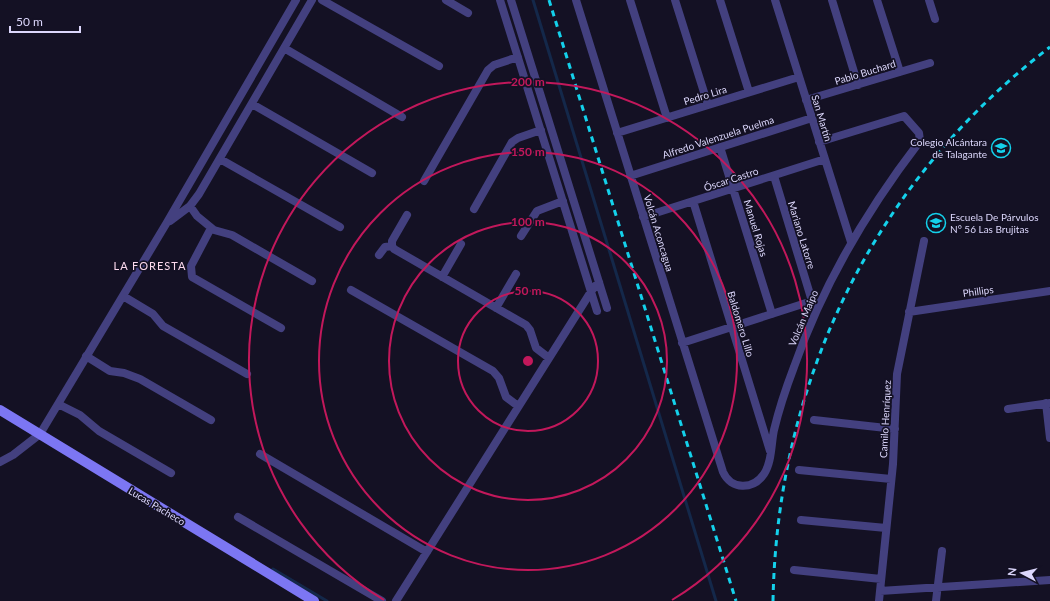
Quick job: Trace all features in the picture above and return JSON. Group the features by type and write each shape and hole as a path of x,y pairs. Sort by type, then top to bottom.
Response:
{"main road":[{"name":"Lucas Pacheco","path":"0,410 314,601"}],"street":[{"path":"0,462 13,455 40,434 166,224 296,0"},
{"path":"166,224 190,206 199,194 312,0"},
{"path":"322,0 439,66"},
{"path":"446,0 468,13"},
{"path":"500,0 592,290 597,311"},
{"path":"511,0 607,308"},
{"name":"Volcán Aconcagua","path":"576,0 723,472"},
{"path":"630,0 667,118"},
{"path":"675,0 708,105"},
{"path":"720,0 749,92"},
{"name":"San Martín","path":"775,0 851,242"},
{"path":"832,0 858,85"},
{"path":"877,0 900,72"},
{"path":"930,0 935,19"},
{"path":"284,48 402,117"},
{"path":"424,181 488,70 494,65 518,57"},
{"name":"Pablo Buchard","path":"806,100 930,63"},
{"name":"Pedro Lira","path":"617,133 799,77"},
{"path":"252,104 372,173"},
{"name":"Volcán Maipo","path":"723,472 726,479 734,485 743,486 756,482 766,471 782,401 816,303 851,242 886,186 920,141 919,133 904,116 819,142"},
{"name":"Alfredo Valenzuela Puelma","path":"630,176 812,118"},
{"path":"474,209 512,142 518,138 541,130"},
{"name":"Manuel Rojas","path":"720,147 772,314"},
{"path":"220,159 340,227"},
{"name":"Óscar Castro","path":"643,217 825,159"},
{"name":"Mariano Latorre","path":"774,176 816,303"},
{"path":"521,236 536,211 563,201"},
{"name":"Baldomero Lillo","path":"692,201 770,452"},
{"path":"190,206 197,216 211,228 232,235 312,281"},
{"path":"407,215 392,241 392,246 394,249 526,325 530,330 536,348 549,358"},
{"path":"211,228 191,266 192,277 280,328"},
{"name":"Camilo Henríquez","path":"879,601 891,479 897,374 924,240"},
{"path":"442,277 461,244"},
{"path":"380,255 385,248 392,246"},
{"path":"496,308 516,274"},
{"path":"396,601 518,406 592,290 599,282"},
{"path":"351,290 492,371 499,378 506,397 518,406"},
{"name":"Phillips","path":"909,312 1050,291"},
{"path":"123,296 149,312 163,326 247,374"},
{"path":"682,343 772,314 816,303"},
{"path":"86,356 110,371 124,373 140,379 211,420"},
{"path":"1008,409 1048,403 1050,438"},
{"path":"58,404 80,415 99,431 171,473"},
{"path":"814,420 894,429"},
{"path":"260,454 427,552"},
{"path":"799,470 891,479"},
{"path":"238,517 382,601"},
{"path":"801,520 886,528"},
{"path":"936,601 942,551"},
{"path":"794,570 881,579"},
{"path":"880,591 1050,580"}],"waterway":[{"path":"533,0 716,601"},
{"path":"273,569 327,601"}],"railway":[{"path":"549,0 736,601"},
{"path":"773,601 779,519 793,440 816,364 847,292 886,223 933,159 988,100 1050,47"}],"place":[{"name":"Colegio Alcántara de Talagante","path":"1001,148"},
{"name":"Escuela De Párvulos N° 56 Las Brujitas","path":"936,223"}],"district":[{"name":"LA FORESTA","path":"150,265"}]}
